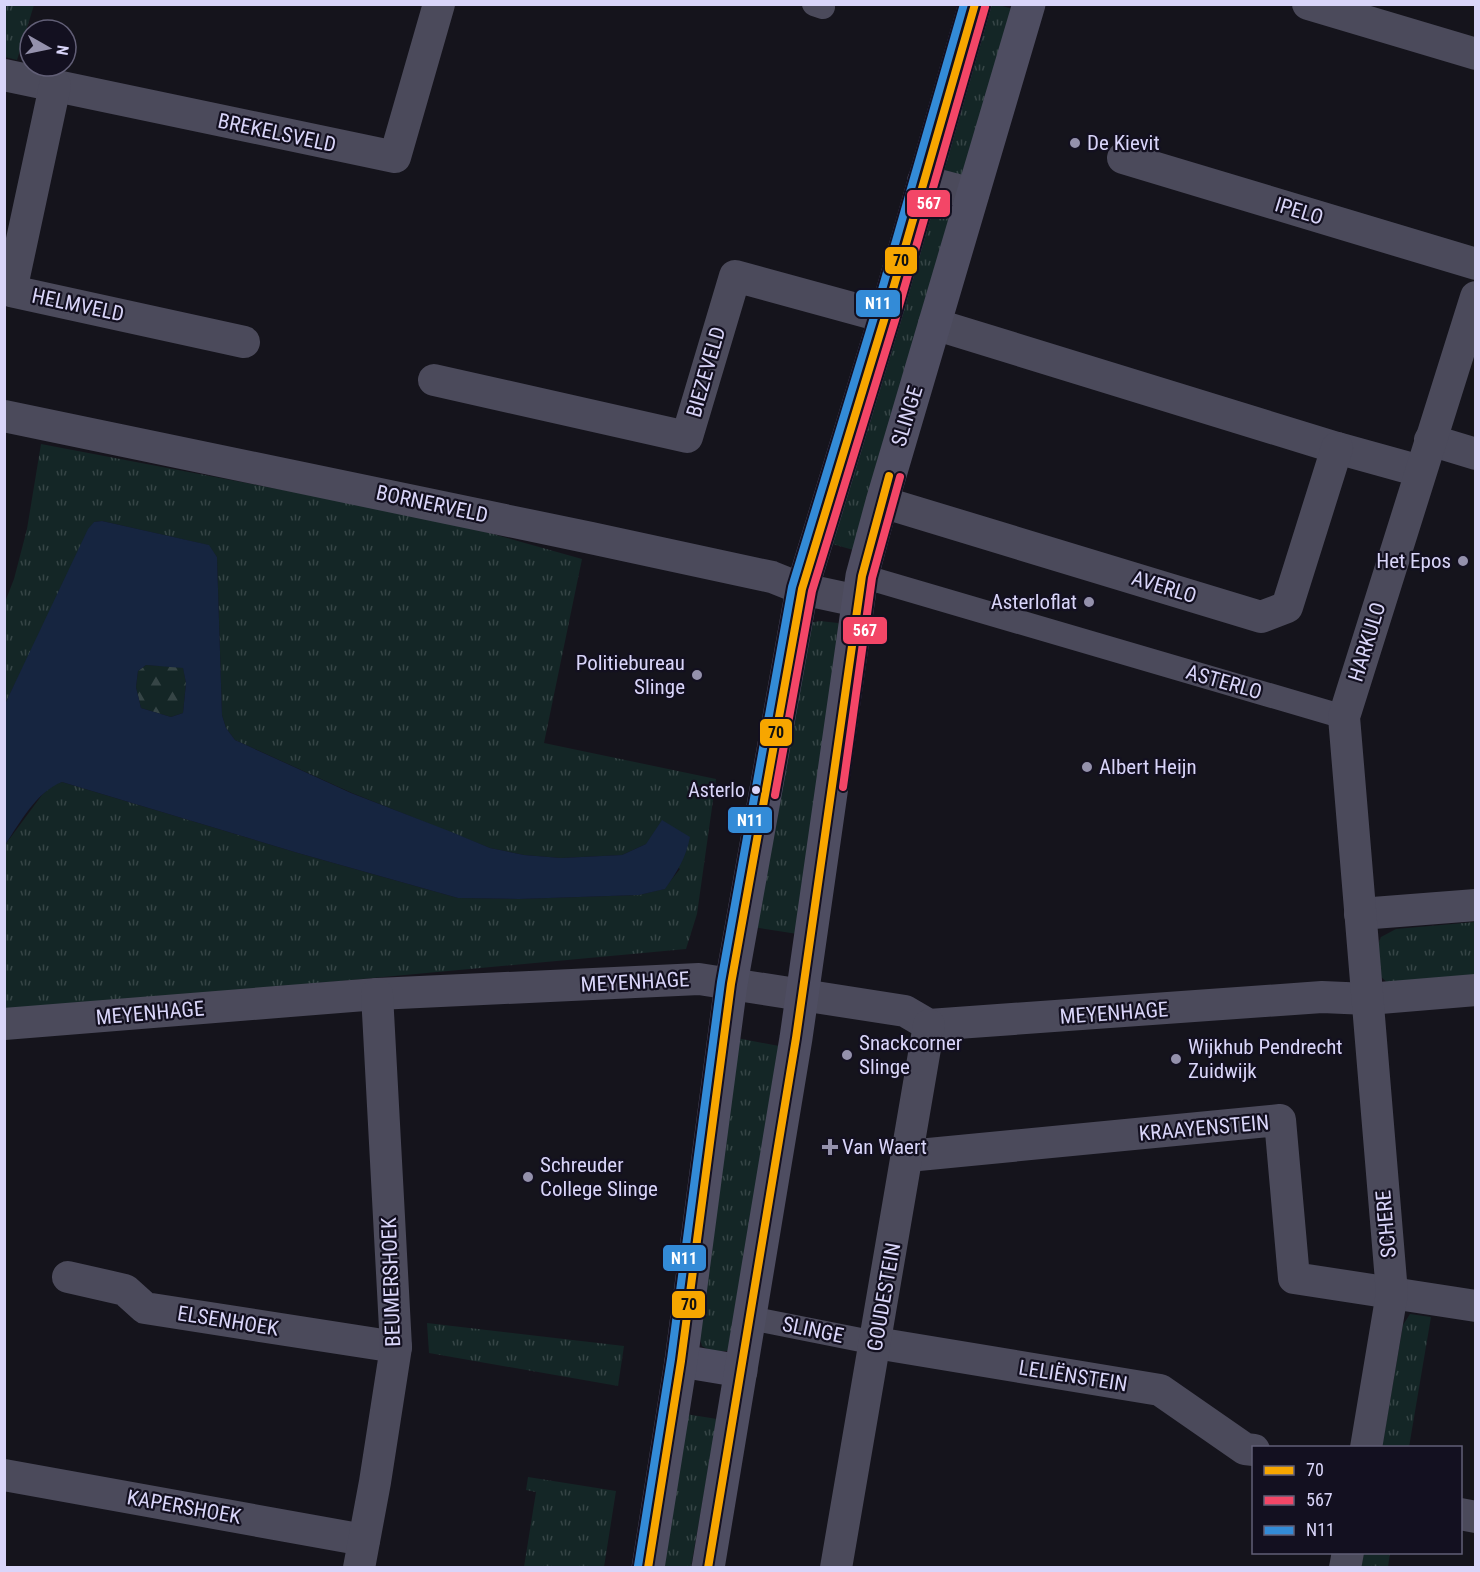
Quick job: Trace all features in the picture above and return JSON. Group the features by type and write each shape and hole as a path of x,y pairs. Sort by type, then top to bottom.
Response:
{"main road":[{"path":"648,1568 681,1361 731,984 802,589 885,317 975,4"},
{"name":"SLINGE","path":"708,1568 796,1038 860,589 882,502 1029,4"},
{"path":"681,1361 741,1371"}],"street":[{"name":"BREKELSVELD","path":"4,75 395,157 440,4"},
{"path":"1308,4 1476,54"},
{"name":"HELMVELD","path":"55,86 11,291 244,342"},
{"name":"IPELO","path":"1123,158 1476,264"},
{"path":"923,181 973,194"},
{"name":"BIEZEVELD","path":"434,380 687,437 735,276 885,317"},
{"name":"HARKULO","path":"1368,999 1344,717 1476,297"},
{"path":"934,324 1337,448 1420,471"},
{"name":"BORNERVELD","path":"4,416 603,540 772,577 802,589 860,589"},
{"path":"1430,440 1476,454"},
{"name":"AVERLO","path":"882,502 1261,617 1287,607 1337,448"},
{"name":"ASTERLO","path":"860,589 1344,717"},
{"path":"1360,914 1476,905"},
{"name":"MEYENHAGE","path":"4,1024 377,994 699,979 905,1011 929,1025 1322,997 1368,999 1476,990"},
{"name":"BEUMERSHOEK","path":"362,1554 396,1347 377,994"},
{"name":"SCHERE","path":"1366,1446 1392,1293 1368,999"},
{"name":"GOUDESTEIN","path":"836,1568 929,1025"},
{"name":"KRAAYENSTEIN","path":"908,1156 1280,1120 1294,1278 1392,1293"},
{"name":"ELSENHOEK","path":"68,1277 125,1290 145,1308 396,1347"},
{"path":"1392,1293 1476,1306"},
{"name":"SLINGE","path":"750,1317 876,1343"},
{"name":"LELIËNSTEIN","path":"876,1343 1161,1390 1245,1449 1252,1450"},
{"name":"KAPERSHOEK","path":"4,1475 362,1554"}],"green space":[{"path":"5,4 34,5 30,18 18,18 17,60 5,57"},
{"path":"987,5 999,5 1020,11 962,177 944,171 940,161"},
{"path":"933,202 949,204 955,210 857,551 825,542"},
{"path":"41,444 447,521 582,559 544,743 716,779 697,914 686,949 5,1012 5,845 42,795 52,785 62,782 458,898 519,899 639,895 664,889 680,869 646,844 622,855 561,858 524,855 490,848 352,793 235,740 226,728 222,715 217,557 208,545 102,521 94,522 5,704 5,602 14,579 27,529"},
{"path":"820,621 838,623 846,631 804,935 753,927 809,623"},
{"path":"146,665 183,667 186,683 183,713 171,717 141,708 136,687 138,671"},
{"path":"1475,922 1475,981 1390,985 1380,976 1375,952 1381,937 1396,929"},
{"path":"737,1038 779,1046 728,1351 711,1351 702,1346 698,1332"},
{"path":"1410,1314 1431,1317 1409,1446 1382,1446 1403,1325"},
{"path":"427,1323 624,1346 618,1386 429,1353"},
{"path":"686,1414 717,1419 691,1567 658,1568"},
{"path":"528,1477 616,1491 604,1567 524,1567 536,1492 526,1490"},
{"path":"1364,1554 1390,1554 1388,1567 1361,1568"}],"water":[{"path":"102,521 209,545 217,557 222,715 226,728 235,740 351,793 490,848 524,855 561,858 622,855 646,844 662,820 690,837 677,871 665,889 639,895 519,899 458,898 62,782 36,801 5,845 5,704 88,529 94,522","holes":["146,665 183,668 186,683 183,713 171,717 141,708 136,687 138,671"]}],"transit line":[{"name":"N11","path":"638,1566 671,1359 721,982 792,587 875,314 964,4"},
{"name":"70","path":"648,1568 681,1361 731,984 802,589 885,317 975,4"},
{"name":"567","path":"775,795 812,591 895,320 985,7"},
{"name":"70","path":"708,1568 796,1038 862,576 889,476"},
{"name":"567","path":"843,787 872,578 900,477"}],"place":[{"name":"De Kievit","path":"1075,143"},
{"name":"Het Epos","path":"1463,561"},
{"name":"Asterloflat","path":"1089,602"},
{"name":"Politiebureau Slinge","path":"697,675"},
{"name":"Albert Heijn","path":"1087,767"},
{"name":"Asterlo","path":"756,790"},
{"name":"Snackcorner Slinge","path":"847,1055"},
{"name":"Wijkhub Pendrecht Zuidwijk","path":"1176,1059"},
{"name":"Van Waert","path":"830,1147"},
{"name":"Schreuder College Slinge","path":"528,1177"}]}
